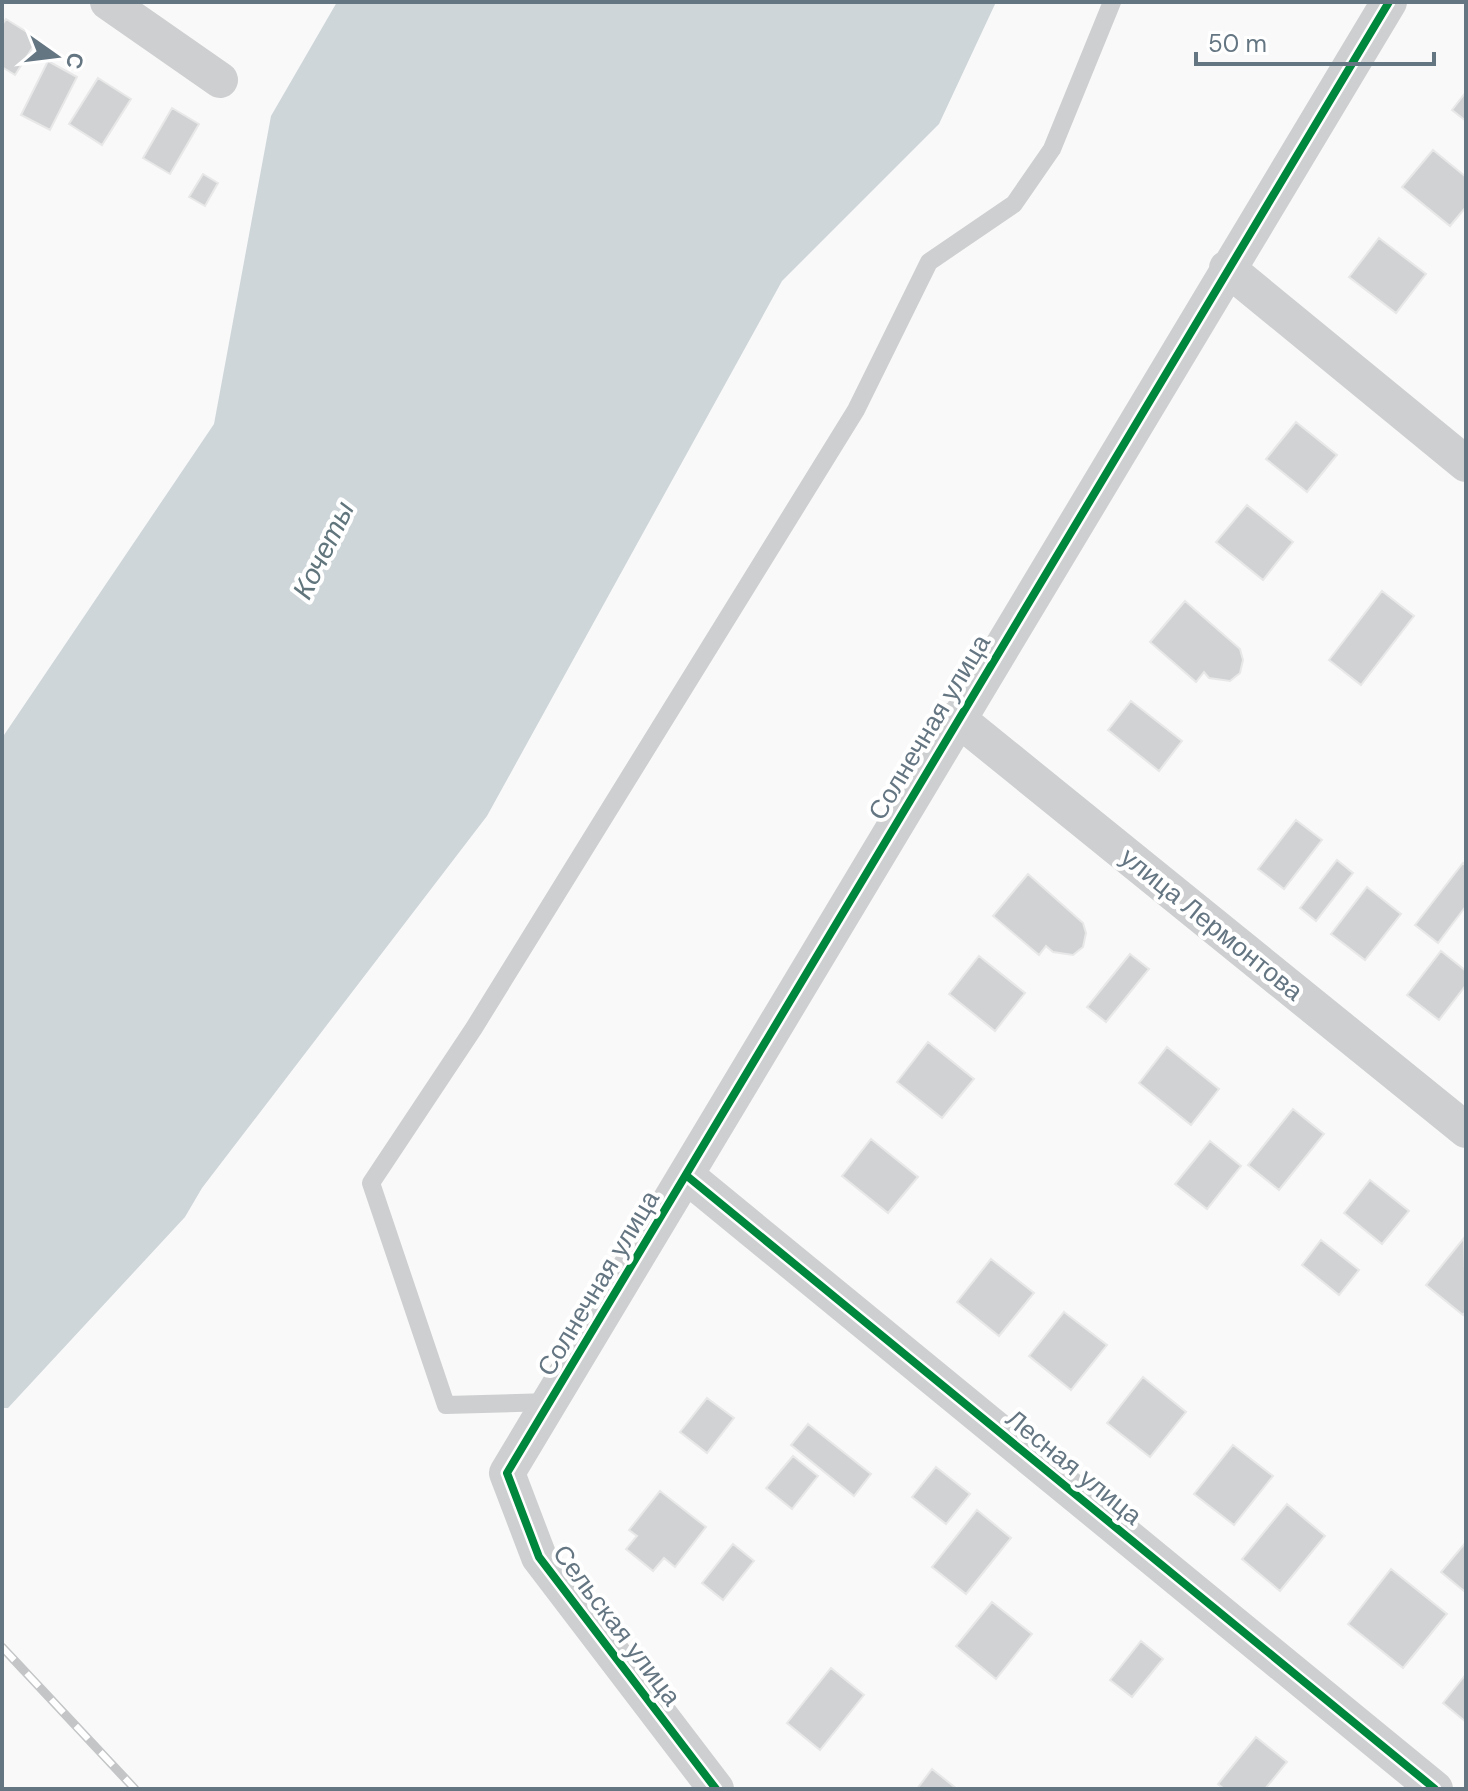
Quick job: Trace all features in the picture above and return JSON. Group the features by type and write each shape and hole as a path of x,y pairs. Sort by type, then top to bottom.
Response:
{"street":[{"path":"108,2 220,80"},
{"name":"Солнечная улица","path":"507,1473 1389,2"},
{"path":"1227,268 1466,464"},
{"name":"улица Лермонтова","path":"957,718 1466,1130"},
{"name":"Лесная улица","path":"687,1176 1435,1789"},
{"name":"Сельская улица","path":"507,1473 539,1557 716,1789"}],"lane":[{"path":"550,1402 446,1405 371,1183 474,1028 856,410 929,262 1014,204 1052,149 1112,2"}],"water":[{"name":"Кочеты","path":"337,2 996,2 939,124 782,281 487,816 202,1188 185,1217 8,1408 2,1408 2,738 214,424 271,116"}],"building":[{"path":"6,19 38,39 15,75 2,67 2,25"},
{"path":"48,61 77,77 50,130 21,115"},
{"path":"98,78 131,99 102,145 69,124"},
{"path":"1466,92 1466,121 1452,110"},
{"path":"172,108 199,124 170,174 143,158"},
{"path":"1433,150 1466,177 1466,207 1450,226 1402,187"},
{"path":"203,174 218,183 205,206 189,197"},
{"path":"1379,238 1426,274 1396,313 1349,277"},
{"path":"1296,422 1337,455 1307,492 1266,459"},
{"path":"1247,505 1293,542 1263,580 1216,542"},
{"path":"1382,591 1414,616 1361,685 1329,660"},
{"path":"1185,601 1240,649 1243,660 1240,673 1230,681 1209,678 1204,672 1196,682 1150,642"},
{"path":"1131,701 1182,741 1159,771 1108,730"},
{"path":"1296,820 1322,840 1284,889 1258,869"},
{"path":"1337,860 1353,873 1316,921 1300,908"},
{"path":"1463,863 1466,866 1466,906 1438,943 1415,925"},
{"path":"1028,874 1083,923 1086,933 1083,947 1073,955 1053,952 1046,946 1039,955 993,916"},
{"path":"1367,887 1401,914 1365,960 1331,934"},
{"path":"1441,951 1466,971 1466,985 1439,1020 1407,995"},
{"path":"1130,954 1149,969 1106,1022 1087,1007"},
{"path":"979,956 1025,993 995,1031 949,994"},
{"path":"928,1042 974,1079 942,1118 897,1082"},
{"path":"1167,1047 1219,1089 1191,1125 1139,1083"},
{"path":"1293,1109 1324,1134 1279,1190 1248,1165"},
{"path":"871,1139 918,1177 888,1213 842,1176"},
{"path":"1210,1141 1241,1166 1207,1209 1175,1184"},
{"path":"1370,1180 1409,1211 1382,1244 1344,1213"},
{"path":"1464,1238 1466,1311 1463,1315 1426,1285"},
{"path":"1321,1240 1359,1270 1339,1295 1302,1265"},
{"path":"991,1259 1034,1293 999,1336 957,1302"},
{"path":"1064,1312 1107,1345 1071,1390 1029,1356"},
{"path":"1143,1377 1186,1412 1150,1457 1107,1423"},
{"path":"707,1398 734,1418 707,1453 680,1432"},
{"path":"808,1424 871,1474 854,1496 791,1445"},
{"path":"1233,1445 1273,1476 1234,1525 1194,1494"},
{"path":"793,1456 818,1476 792,1509 766,1488"},
{"path":"936,1467 970,1494 946,1524 912,1497"},
{"path":"660,1491 706,1527 675,1567 664,1558 653,1571 626,1549 637,1536 629,1530"},
{"path":"1287,1504 1325,1536 1280,1591 1242,1559"},
{"path":"977,1510 1011,1538 966,1594 932,1567"},
{"path":"1466,1542 1466,1588 1464,1591 1441,1572"},
{"path":"733,1544 754,1561 723,1600 702,1583"},
{"path":"1391,1569 1447,1614 1403,1668 1348,1624"},
{"path":"992,1602 1032,1634 996,1679 956,1646"},
{"path":"1141,1641 1163,1659 1132,1697 1110,1680"},
{"path":"831,1668 864,1695 820,1750 787,1723"},
{"path":"1466,1674 1466,1722 1443,1703"},
{"path":"1256,1737 1287,1762 1265,1789 1224,1789 1218,1784"},
{"path":"932,1769 957,1789 917,1789"}],"railway":[{"path":"2,1647 135,1789"}],"cycle path":[{"path":"716,1789 539,1557 507,1473 1389,2"},
{"path":"687,1176 1435,1789"}]}
